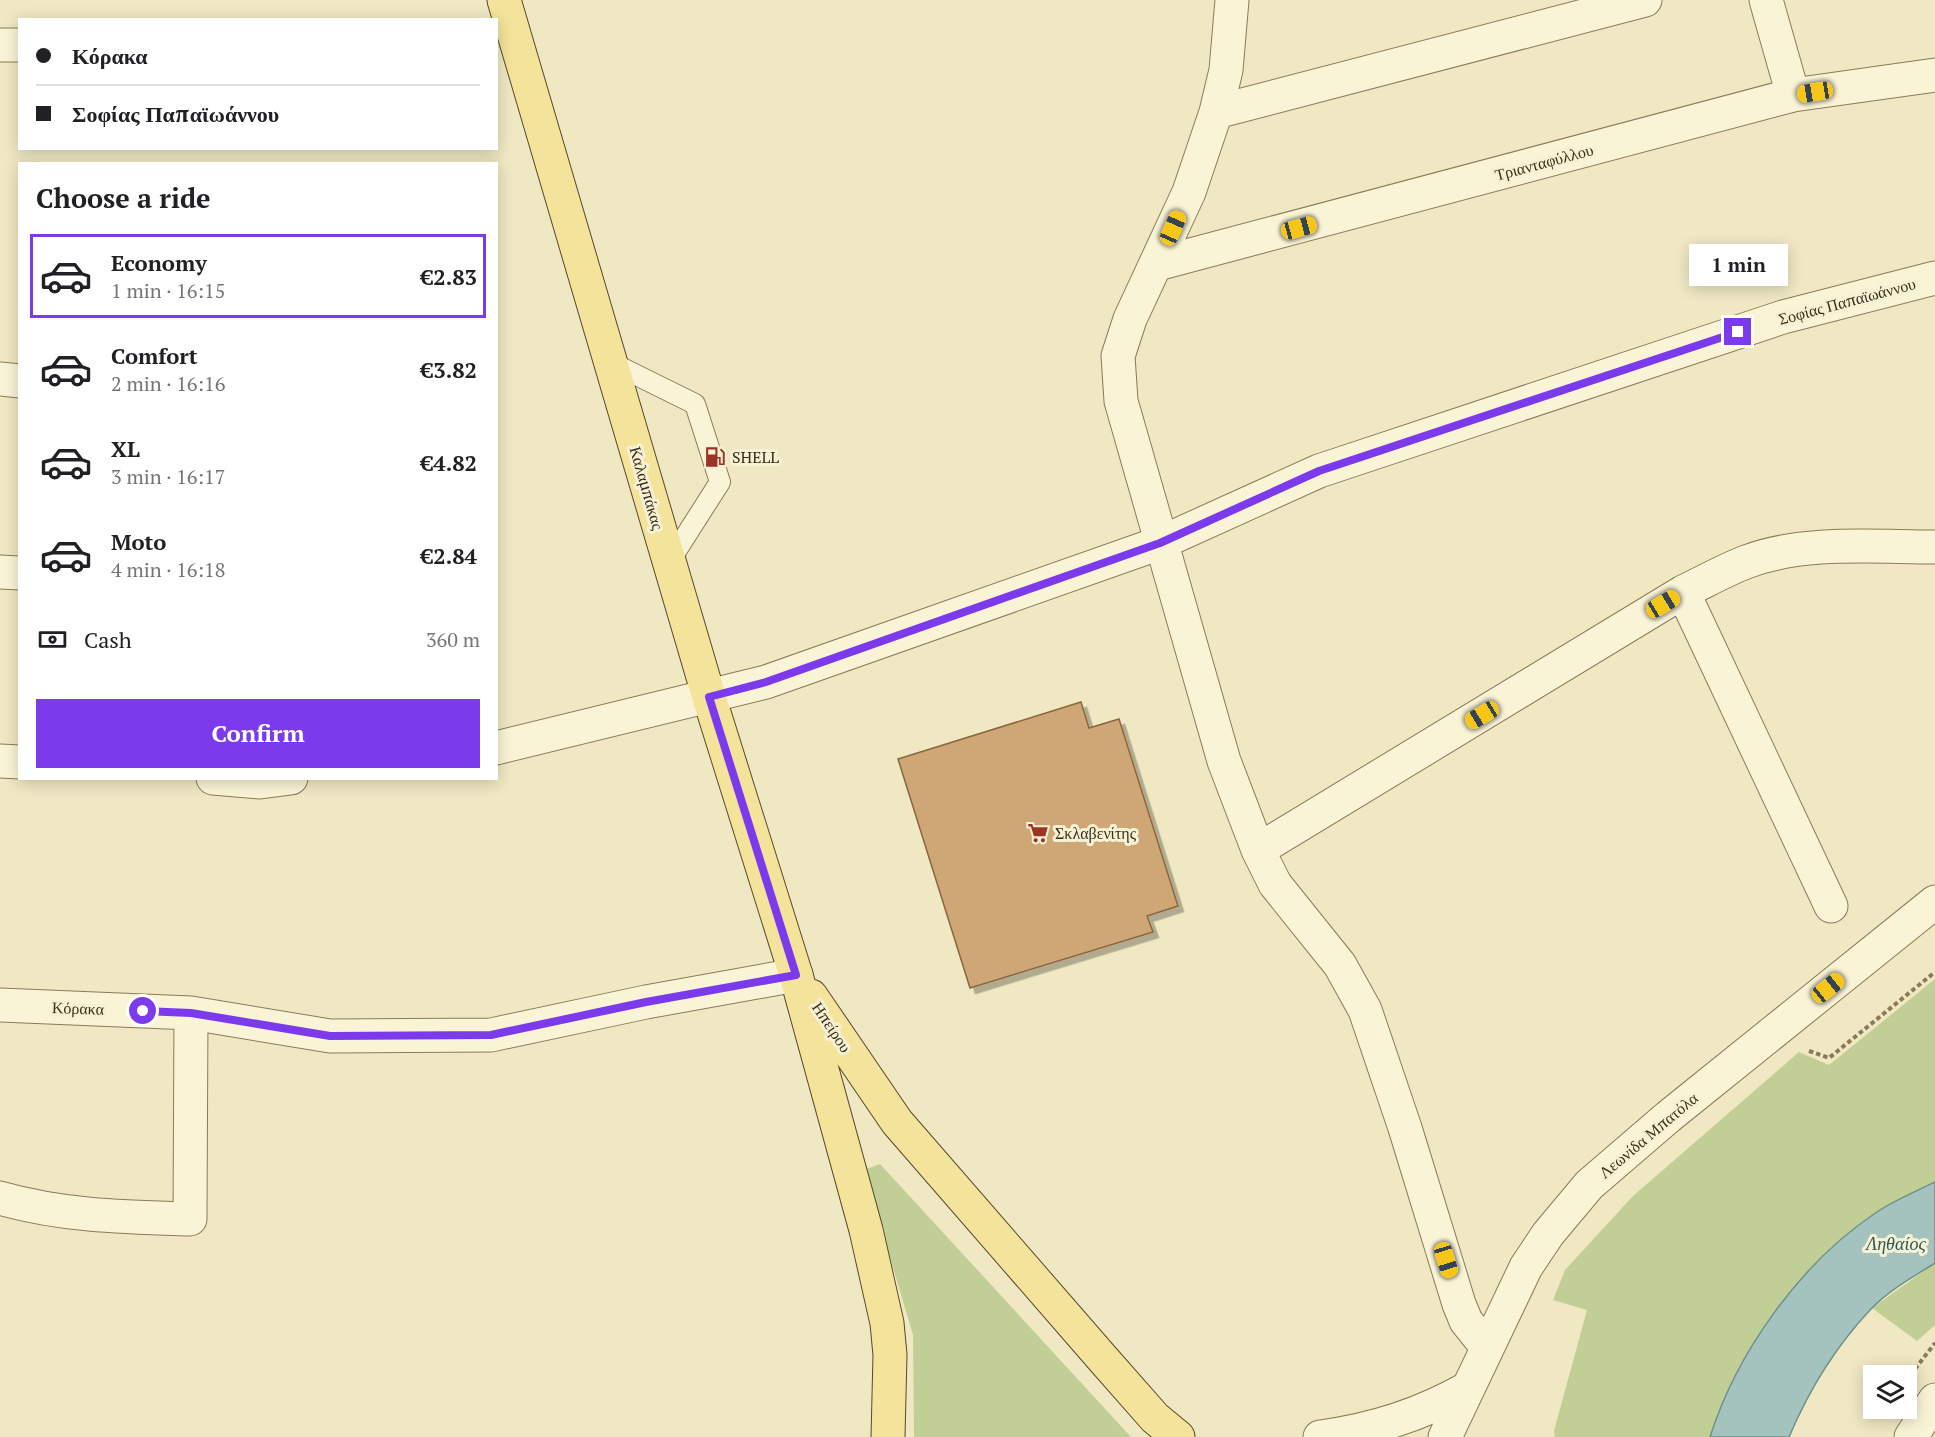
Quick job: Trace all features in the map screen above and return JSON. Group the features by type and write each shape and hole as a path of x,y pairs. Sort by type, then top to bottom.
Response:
{"main road":[{"name":"Καλαμπάκας","path":"504,0 505,33 610,362 709,697 796,975"},
{"name":"Ηπείρου","path":"796,975 881,1290 890,1355 888,1437"},
{"name":"Ηπείρου","path":"796,975 897,1122 1155,1418 1178,1437"}],"street":[{"path":"1232,0 1226,70 1216,112 1189,192 1130,319 1118,356 1121,401 1224,761 1258,850 1275,884 1340,965 1365,1010 1405,1128 1459,1304 1466,1321 1486,1346"},
{"path":"1216,112 1645,0"},
{"path":"1766,0 1794,96"},
{"path":"0,45 18,45"},
{"name":"Τριανταφύλλου","path":"1157,264 1794,96 1935,75"},
{"name":"Σοφίας Παπαϊωάννου","path":"498,748 766,682 1160,543 1319,471 1783,317 1935,278"},
{"path":"0,379 18,381"},
{"path":"1258,850 1683,592 1748,561 1788,552 1845,547 1935,546"},
{"path":"0,572 18,573"},
{"path":"1683,592 1831,906"},
{"path":"0,761 18,762"},
{"path":"236,780 260,782 276,780"},
{"name":"Λεωνίδα Μπατόλα","path":"1445,1437 1486,1346 1526,1267 1548,1234 1589,1185 1668,1117 1935,902"},
{"name":"Κόρακα","path":"0,1005 191,1013 330,1036 491,1035 646,1002 796,975"},
{"path":"0,1198 32,1207 93,1216 190,1220 191,1013"},
{"path":"1320,1437 1389,1424 1415,1415 1468,1388"},
{"path":"1911,1437 1935,1400"}],"lane":[{"path":"610,362 695,404 720,482 669,562"}],"path":[{"path":"1800,1047 1829,1058 1935,972"},
{"path":"1917,1367 1935,1343"}],"green space":[{"path":"1935,979 1935,1182 1874,1214 1847,1234 1797,1284 1774,1312 1754,1342 1722,1405 1710,1437 1555,1437 1554,1431 1587,1310 1553,1300 1565,1270 1633,1196 1799,1052 1829,1065"},
{"path":"880,1164 1131,1437 914,1437 913,1335 864,1170"},
{"path":"1935,1263 1935,1325 1917,1341 1872,1308"}],"water":[{"name":"Ληθαίος","path":"1935,1182 1935,1263 1886,1296 1858,1323 1824,1369 1789,1437 1710,1437 1722,1405 1754,1342 1774,1312 1797,1284 1847,1234 1874,1214"}],"building":[{"name":"Σκλαβενίτης","path":"1081,702 1089,728 1119,719 1178,906 1147,916 1153,932 970,988 898,759"}],"place":[{"name":"SHELL","path":"715,457"},
{"name":"Σκλαβενίτης","path":"1038,833"}],"route":[{"path":"143,1011 191,1013 330,1036 491,1035 646,1002 796,975 709,697 766,682 1160,543 1319,471 1738,332"}]}
